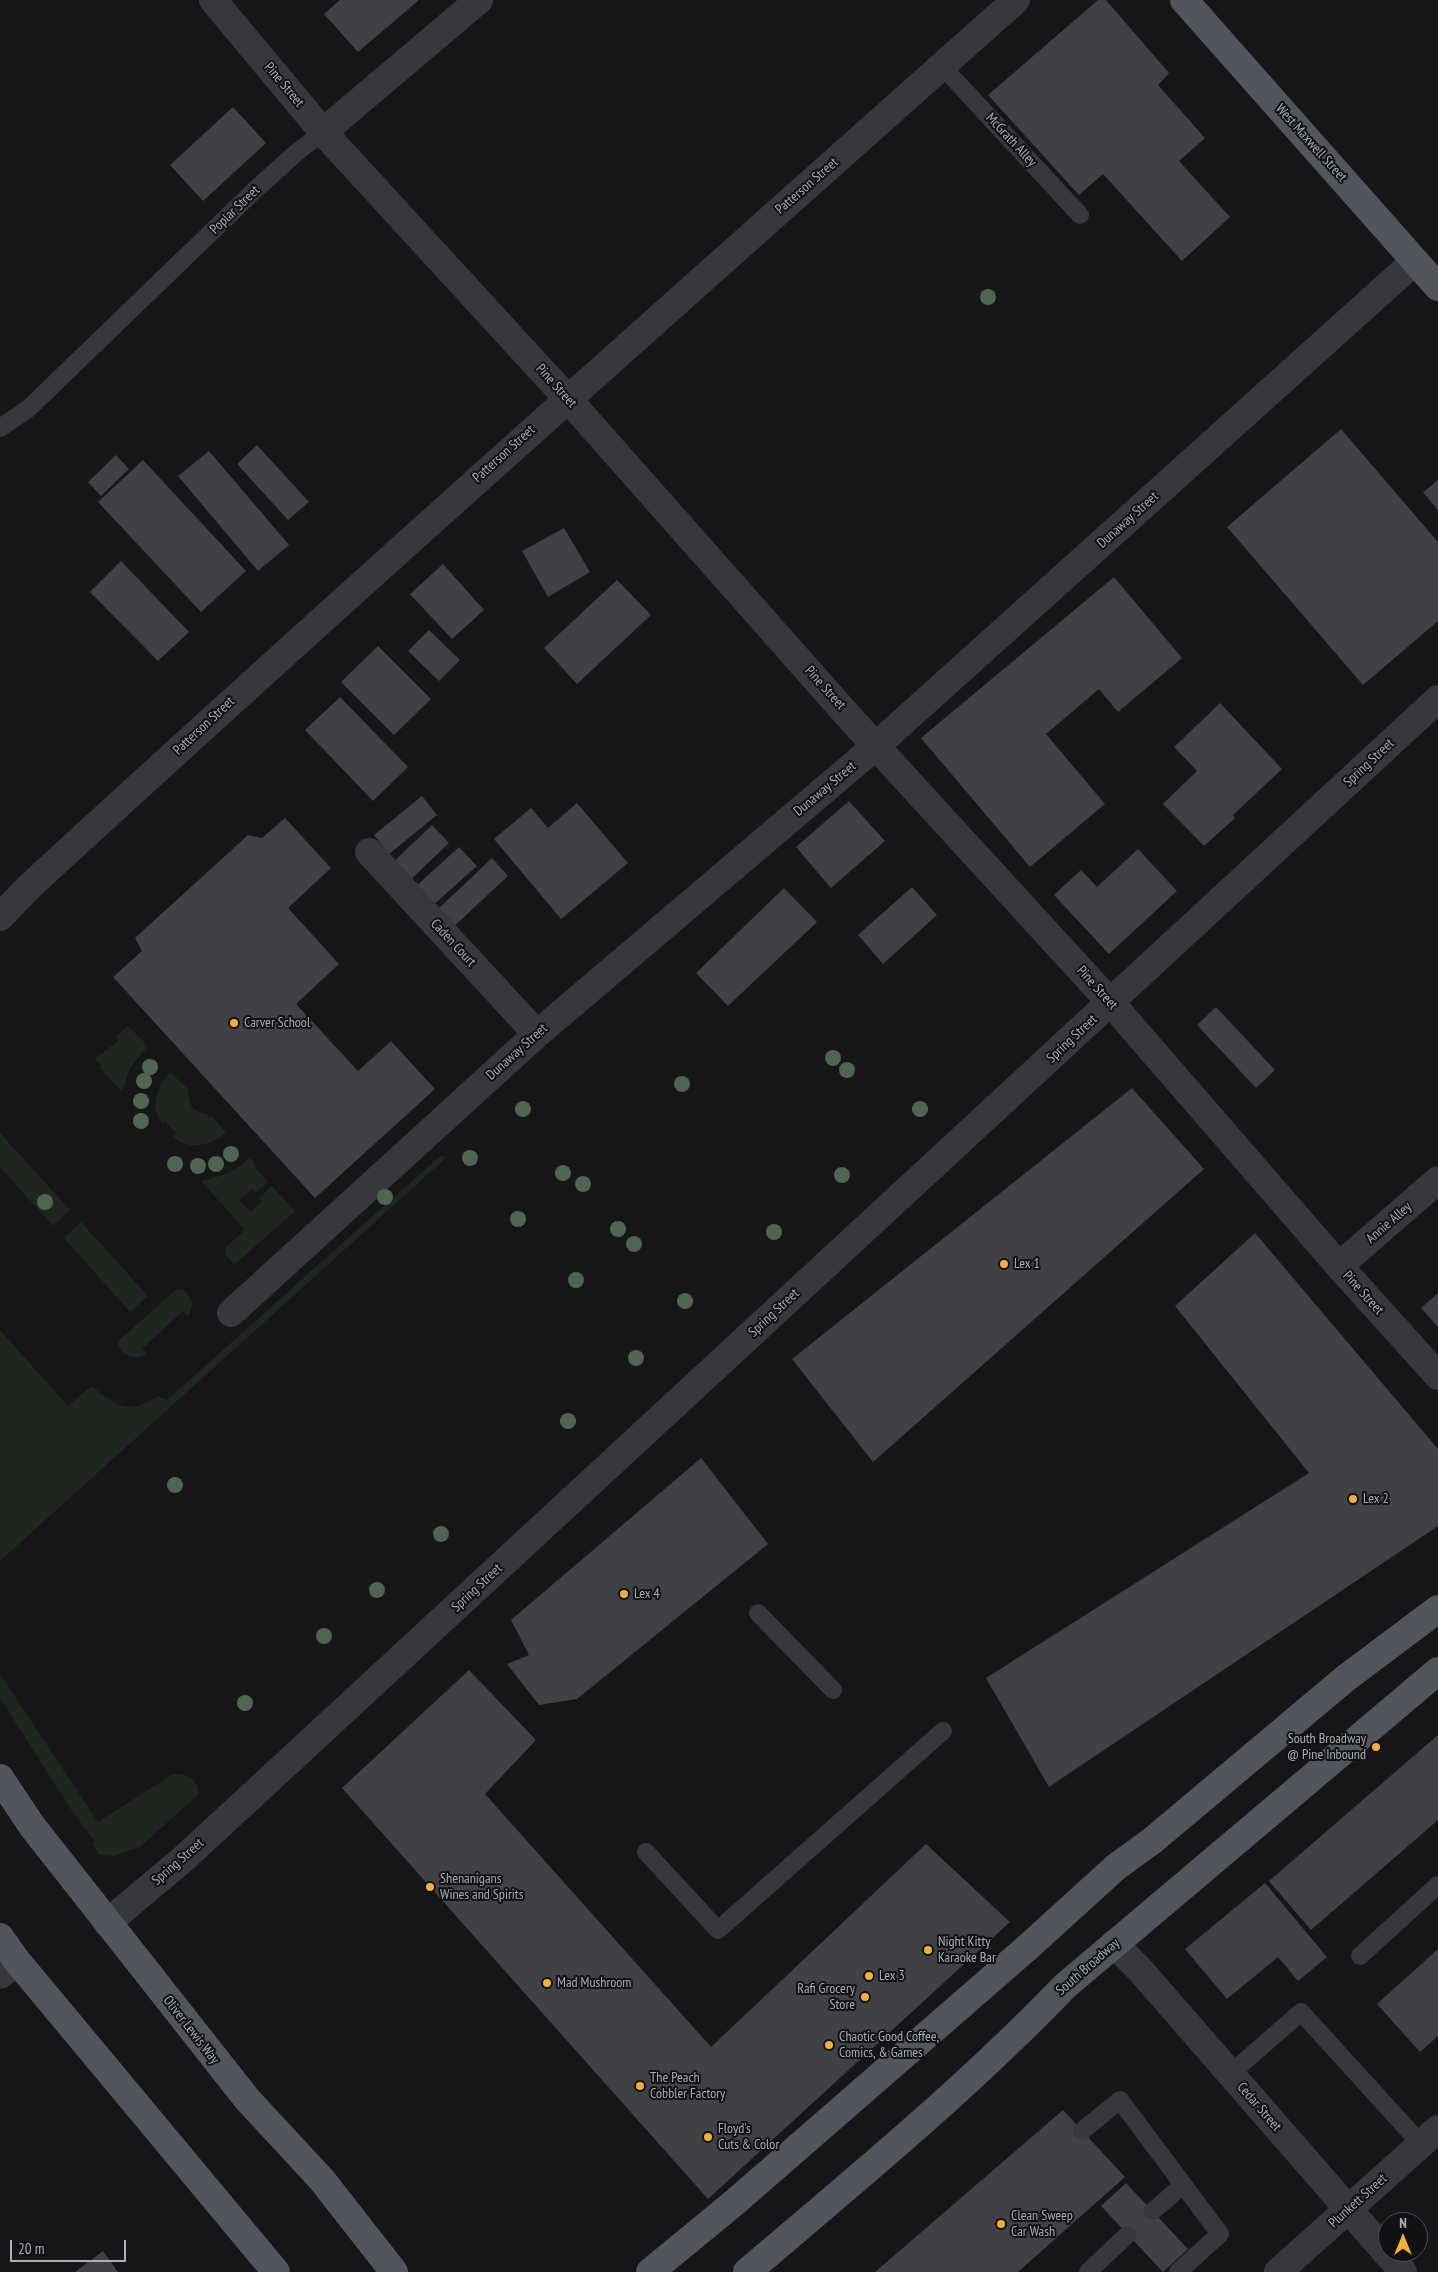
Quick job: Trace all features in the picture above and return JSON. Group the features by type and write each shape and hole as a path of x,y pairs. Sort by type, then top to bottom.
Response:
{"main road":[{"name":"West Maxwell Street","path":"1184,0 1438,287"},
{"path":"650,2272 693,2238 1057,1922 1116,1867 1160,1834 1346,1678 1438,1609"},
{"name":"South Broadway","path":"747,2272 882,2157 1036,2016 1065,1986 1438,1671"},
{"name":"Oliver Lewis Way","path":"0,1778 32,1826 247,2100 322,2180 394,2272"},
{"path":"0,1937 8,1968 276,2272"}],"street":[{"name":"Pine Street","path":"212,0 323,132 567,398 1111,1003 1339,1266 1438,1376"},
{"name":"Poplar Street","path":"323,132 479,0"},
{"name":"Patterson Street","path":"0,917 30,886 229,703 567,398 1016,0"},
{"name":"Dunaway Street","path":"231,1313 537,1034 877,745 1415,261"},
{"name":"Spring Street","path":"107,1923 182,1860 1438,699"},
{"name":"Caden Court","path":"369,852 537,1034"},
{"name":"Annie Alley","path":"1339,1266 1438,1180"},
{"name":"Cedar Street","path":"1114,1944 1141,1971 1403,2272"},
{"name":"Plunkett Street","path":"1278,2272 1430,2137"}],"lane":[{"name":"McGrath Alley","path":"942,66 1080,215"},
{"name":"Poplar Street","path":"0,428 28,409 256,190 296,153 323,132"},
{"path":"758,1613 832,1690"},
{"path":"646,1852 718,1930 944,1731"},
{"path":"1360,1956 1438,1885"},
{"path":"1230,2074 1301,2012 1430,2137"},
{"path":"1082,2131 1120,2100 1220,2234 1178,2272"},
{"path":"1152,2211 1183,2186"},
{"path":"1088,2272 1128,2235"}],"shaded area":[{"path":"128,1026 148,1046 130,1068 122,1092 99,1067 101,1064 95,1059 119,1040 116,1036"},
{"path":"170,1072 188,1089 189,1101 193,1108 196,1111 206,1113 210,1117 212,1116 226,1133 214,1141 200,1145 186,1144 173,1136 176,1133 165,1122 163,1124 156,1112 155,1105 162,1084"},
{"path":"0,1133 70,1210 53,1226 0,1167"},
{"path":"441,1155 446,1158 0,1561 0,1330 68,1406 89,1388 93,1387 109,1400 124,1406 139,1405 158,1396 167,1400"},
{"path":"250,1158 255,1164 254,1166 268,1182 255,1193 252,1189 239,1200 251,1212 262,1202 259,1198 272,1186 295,1211 234,1265 226,1255 225,1248 245,1230 201,1181 227,1173 239,1167"},
{"path":"81,1222 148,1296 130,1312 64,1238"},
{"path":"178,1288 184,1290 193,1302 188,1317 183,1311 142,1349 147,1354 133,1357 124,1354 118,1341"},
{"path":"0,1674 98,1822 173,1774 183,1774 191,1778 197,1786 198,1795 140,1847 114,1856 100,1855 92,1844 95,1842 70,1808 0,1698"}],"building":[{"path":"340,0 419,0 358,52 324,14"},
{"path":"1098,0 1106,0 1169,73 1158,85 1205,138 1179,161 1230,217 1182,261 1103,174 1079,195 988,95"},
{"path":"233,107 266,143 203,201 170,165"},
{"path":"1341,429 1438,542 1438,621 1363,685 1227,527"},
{"path":"257,445 309,502 288,520 237,464"},
{"path":"209,451 289,545 258,571 178,476"},
{"path":"116,455 129,469 101,496 88,482"},
{"path":"143,460 246,571 201,612 98,502"},
{"path":"1438,480 1438,510 1423,492"},
{"path":"564,528 590,572 548,597 522,551"},
{"path":"121,561 189,632 158,661 90,592"},
{"path":"443,564 484,610 452,639 410,594"},
{"path":"1114,577 1182,658 1118,712 1099,689 1046,734 1105,804 1030,867 921,738"},
{"path":"617,580 651,615 577,684 544,648"},
{"path":"429,630 460,660 439,681 408,651"},
{"path":"378,646 431,699 394,735 341,682"},
{"path":"340,697 408,767 373,801 305,730"},
{"path":"1220,703 1282,769 1233,815 1235,818 1204,846 1163,804 1197,771 1174,747"},
{"path":"422,796 437,815 389,854 374,835"},
{"path":"849,801 885,841 831,888 796,847"},
{"path":"577,803 628,863 561,919 494,839 531,808 548,828"},
{"name":"Carver School","path":"285,818 331,868 288,908 339,964 296,1004 358,1071 391,1041 435,1089 315,1198 113,977 142,951 135,938 248,835 262,838"},
{"path":"432,825 449,843 405,885 388,867"},
{"path":"459,847 477,866 431,907 414,888"},
{"path":"1138,849 1177,891 1109,954 1054,895 1081,870 1097,887"},
{"path":"492,858 508,876 450,930 434,913"},
{"path":"912,887 937,915 883,964 858,935"},
{"path":"784,888 817,922 728,1006 696,973"},
{"path":"1216,1007 1275,1070 1256,1088 1197,1025"},
{"name":"Lex 1","path":"1132,1088 1204,1169 873,1462 792,1359"},
{"name":"Lex 2","path":"1255,1233 1438,1449 1438,1526 1049,1787 986,1678 1309,1473 1175,1306"},
{"path":"1438,1293 1438,1327 1421,1308"},
{"name":"Lex 4","path":"701,1458 768,1544 577,1699 539,1705 507,1664 529,1655 511,1620"},
{"name":"Lex 3","path":"469,1670 536,1740 485,1794 711,2047 926,1844 1010,1922 708,2199 342,1788"},
{"path":"1438,1735 1438,1820 1311,1930 1269,1881"},
{"path":"1265,1883 1327,1957 1298,1981 1278,1957 1227,1999 1185,1949"},
{"path":"1438,1949 1438,2036 1420,2052 1377,2004"},
{"name":"Clean Sweep Car Wash","path":"1063,2110 1125,2177 1018,2272 875,2272"},
{"path":"1126,2183 1188,2249 1163,2272 1101,2206"},
{"path":"103,2251 118,2272 75,2272"}],"place":[{"name":"Carver School","path":"234,1023"},
{"name":"Lex 1","path":"1004,1264"},
{"name":"Lex 2","path":"1353,1499"},
{"name":"Lex 4","path":"624,1594"},
{"name":"South Broadway @ Pine Inbound","path":"1376,1747"},
{"name":"Shenanigans Wines and Spirits","path":"430,1887"},
{"name":"Night Kitty Karaoke Bar","path":"928,1950"},
{"name":"Lex 3","path":"869,1976"},
{"name":"Mad Mushroom","path":"547,1983"},
{"name":"Rafi Grocery Store","path":"865,1997"},
{"name":"Chaotic Good Coffee, Comics, & Games","path":"829,2045"},
{"name":"The Peach Cobbler Factory","path":"640,2086"},
{"name":"Floyd's Cuts & Color","path":"708,2137"},
{"name":"Clean Sweep Car Wash","path":"1001,2224"}]}
